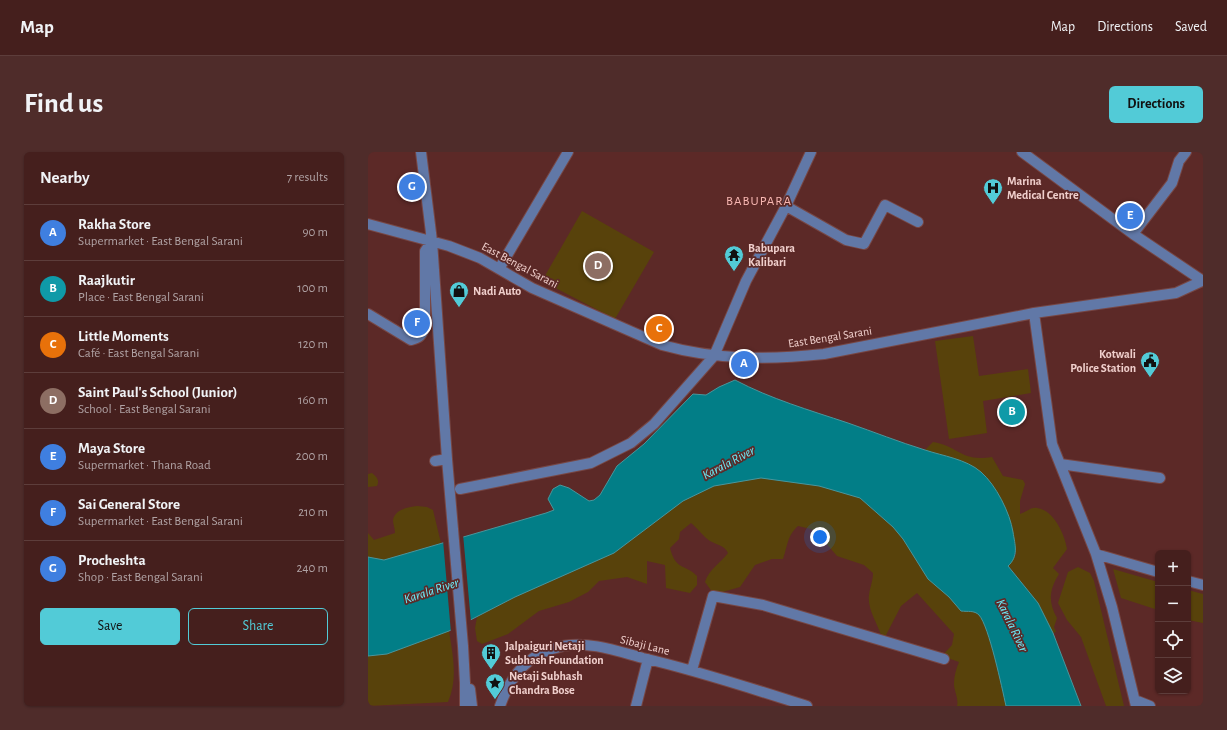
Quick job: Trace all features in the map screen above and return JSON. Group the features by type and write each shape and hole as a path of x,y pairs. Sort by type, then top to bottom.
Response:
{"street":[{"path":"421,152 432,241 447,459 463,646 465,706"},
{"path":"499,269 568,152"},
{"path":"460,489 591,464 618,451 637,439 654,424 714,356 746,281 786,206 811,152"},
{"path":"1022,152 1133,234 1203,281"},
{"path":"1133,234 1172,183 1179,161 1186,152"},
{"path":"786,206 846,240 864,244 885,205 918,222"},
{"name":"East Bengal Sarani","path":"368,224 432,241 480,258 532,288 650,341 684,351 714,356 747,358 792,357 824,354 1034,313 1176,293 1203,281"},
{"path":"368,314 411,340 422,335 425,327 425,251 432,241"},
{"path":"1034,313 1052,444 1096,554 1112,607 1136,703 1150,706"},
{"path":"435,461 447,459"},
{"path":"1060,464 1160,478"},
{"path":"1096,554 1155,571"},
{"path":"1191,582 1203,585"},
{"path":"692,670 713,596 762,605 944,659"},
{"name":"Sibaji Lane","path":"500,706 513,676 526,663 541,654 561,647 579,644 596,646 692,670 807,706"},
{"path":"463,646 472,706"},
{"path":"636,706 648,659"}],"shaded area":[{"path":"582,211 654,252 615,319 542,281"},
{"path":"973,336 979,376 1028,369 1031,393 983,401 987,433 949,439 935,341"},
{"path":"933,442 942,444 966,456 981,458 992,457 1003,476 1023,480 1025,484 1020,501 1020,514 1037,508 1049,513 1058,524 1064,537 1067,549 1053,568 1059,574 1053,585 1051,596 1052,607 1057,618 1054,627 1056,632 1053,633 1038,603 1008,565 1016,555 1012,525 925,450"},
{"path":"372,473 377,478 378,484 377,486 368,487 368,474"},
{"path":"761,478 819,486 860,498 893,527 903,539 928,579 949,597 961,611 977,613 983,621 991,644 1006,706 957,706 954,681 959,662 942,656 952,645 954,634 917,593 901,606 885,637 881,635 869,605 869,595 873,573 864,565 837,556 819,535 811,529 798,526 790,537 783,559 772,559 755,565 740,587 719,593 713,593 705,582 712,570 728,553 722,547 708,540 691,523 680,532 679,539 670,548 672,555 678,564 697,576 697,585 690,593 666,588 665,565 647,561 647,584 627,577 599,581 588,592 569,602 539,611 508,634 482,644 477,641 475,628 477,617 515,597 614,553 683,501 714,486"},
{"path":"417,506 427,507 433,510 441,543 384,560 368,557 368,533 374,540 395,533 393,520 396,513 403,509"},
{"path":"1078,567 1090,573 1094,581 1124,706 1106,706 1081,637 1067,620 1058,603 1068,572"},
{"path":"1113,569 1155,581 1155,609 1121,598"},
{"path":"1191,591 1203,594 1203,623 1191,621"},
{"path":"449,631 454,676 448,702 368,706 368,656 387,654"}],"water":[{"name":"Karala River","path":"735,380 790,404 915,447 954,458 981,472 992,484 1002,500 1009,516 1015,541 1015,554 1008,566 1038,603 1053,633 1081,706 1006,706 991,644 983,621 977,613 961,611 949,597 928,579 903,539 893,527 860,498 819,486 761,478 714,486 683,501 614,553 515,597 449,631 387,654 368,656 368,557 384,560 554,510 548,499 553,489 560,485 569,488 589,501 594,500 600,495 617,466 644,444 693,394 706,395"}],"pier":[{"path":"463,534 471,622 451,633 443,540"}],"place":[{"name":"Procheshta","path":"412,187"},
{"name":"Marina Medical Centre","path":"993,205"},
{"name":"Maya Store","path":"1130,216"},
{"name":"Saint Paul's School (Junior)","path":"598,266"},
{"name":"Babupara Kalibari","path":"734,272"},
{"name":"Nadi Auto","path":"459,308"},
{"name":"Sai General Store","path":"417,323"},
{"name":"Little Moments","path":"659,329"},
{"name":"Rakha Store","path":"744,364"},
{"name":"Kotwali Police Station","path":"1150,378"},
{"name":"Raajkutir","path":"1012,412"},
{"name":"Jalpaiguri Netaji Subhash Foundation","path":"491,670"},
{"name":"Netaji Subhash Chandra Bose","path":"495,700"}],"district":[{"name":"BABUPARA","path":"759,200"}]}
